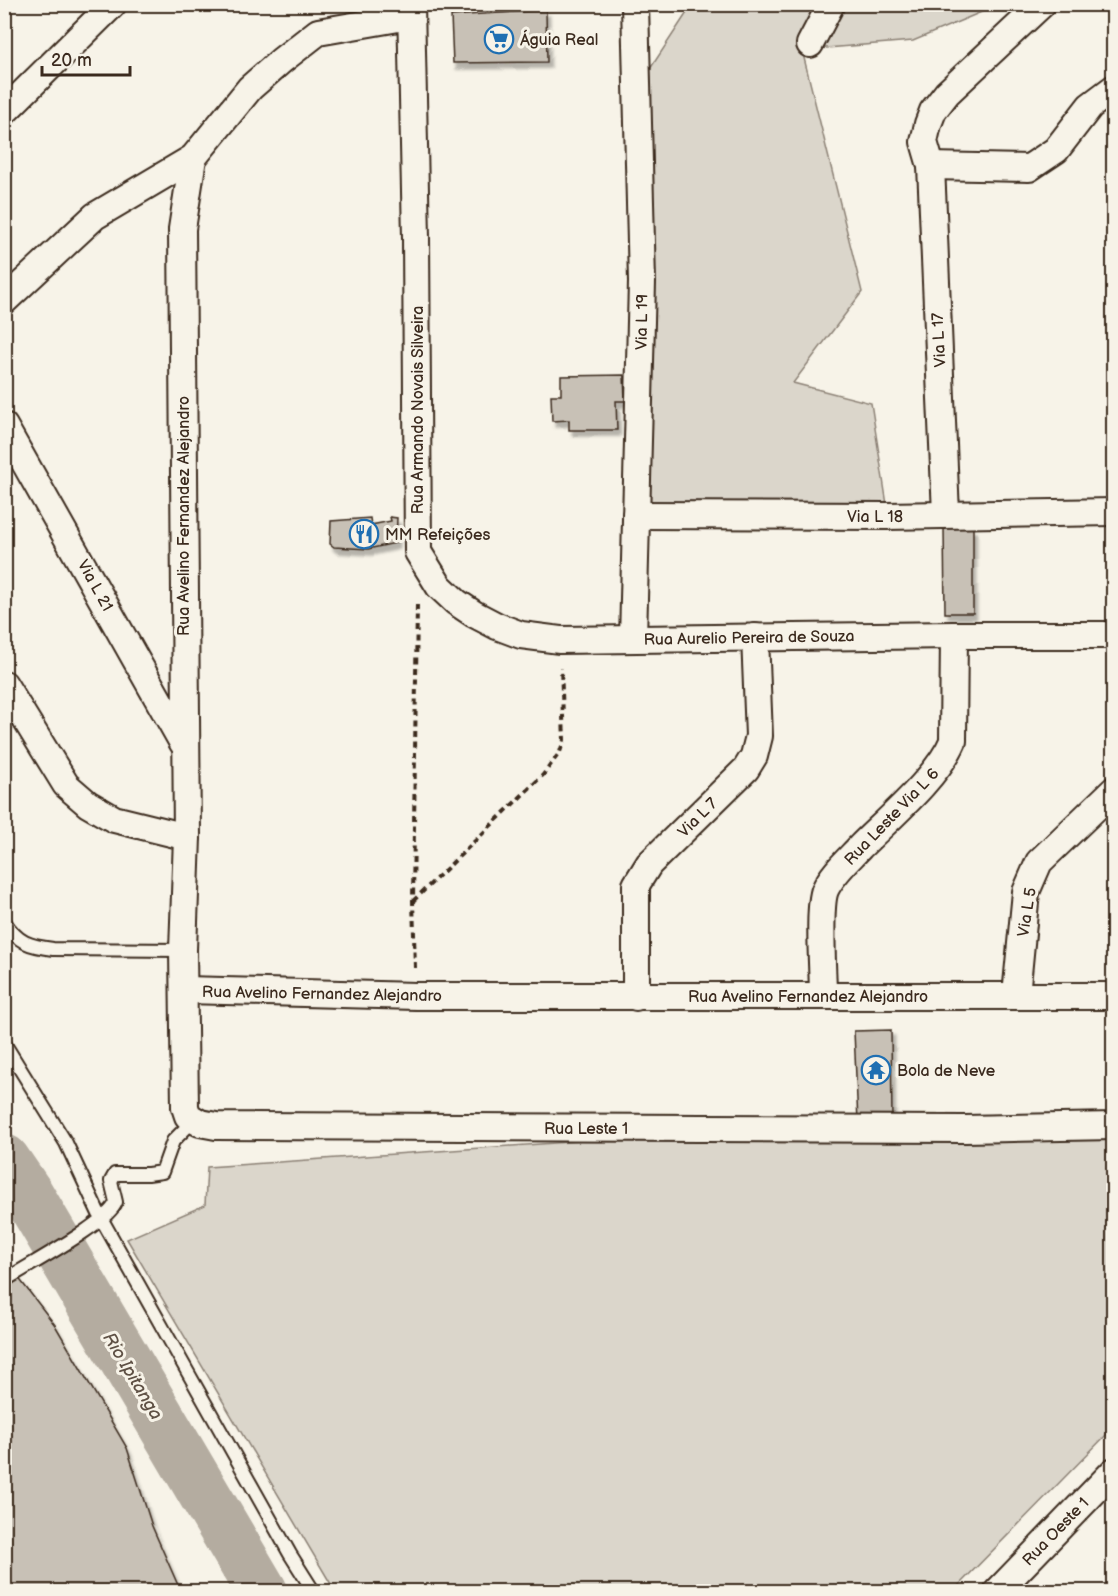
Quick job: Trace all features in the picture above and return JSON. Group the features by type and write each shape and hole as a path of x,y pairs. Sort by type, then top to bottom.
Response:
{"street":[{"path":"4,112 113,4"},
{"name":"Via L 19","path":"633,639 642,282 635,4"},
{"path":"810,44 831,4"},
{"name":"Via L 17","path":"946,514 931,166 924,142 933,111 947,93 1042,4"},
{"path":"4,301 95,216 193,158 250,88 318,32 411,10"},
{"name":"Rua Armando Novais Silveira","path":"411,10 416,238 418,552"},
{"path":"931,166 1029,168 1056,150 1090,106 1113,88"},
{"name":"Rua Avelino Fernandez Alejandro","path":"193,158 182,241 187,837 184,990 416,996 1113,996"},
{"name":"Via L 21","path":"4,426 185,746"},
{"name":"Via L 18","path":"636,515 886,516 1113,512"},
{"name":"Rua Aurelio Pereira de Souza","path":"418,552 439,586 456,602 474,614 521,635 560,640 1113,635"},
{"name":"Rua Leste Via L 6","path":"823,995 822,908 825,891 832,877 935,772 947,756 953,741 954,635"},
{"name":"Via L 7","path":"636,997 636,885 649,864 746,769 754,756 759,736 754,637"},
{"path":"4,684 66,784 88,804 114,819 187,837"},
{"name":"Via L 5","path":"1016,995 1026,892 1034,871 1039,862 1113,790"},
{"path":"184,990 185,1107 188,1116 193,1121"},
{"name":"Rua Leste 1","path":"193,1121 216,1126 965,1129 1113,1126"},
{"name":"Rua Oeste 1","path":"997,1592 1113,1471"}],"lane":[{"path":"4,921 21,941 32,947 53,950 183,950"},
{"path":"4,1043 66,1143 101,1218 290,1554 314,1592"},
{"path":"4,1281 44,1258 111,1211 116,1203 111,1181 115,1174 162,1172 173,1141 193,1121"}],"path":[{"path":"416,996 413,901 417,598"},
{"path":"413,901 543,775 560,752 564,740 560,640"}],"shaded area":[{"path":"692,5 998,5 913,41 802,50 862,292 793,383 871,403 888,511 628,510 648,72"},
{"path":"1113,1119 1113,1428 953,1591 335,1591 127,1239 205,1205 207,1167 858,1122"}],"building":[{"name":"Águia Real","path":"546,10 547,62 453,63 451,16"},
{"path":"624,375 625,401 616,401 617,430 569,430 569,420 552,421 551,395 561,395 561,376"},
{"name":"MM Refeições","path":"390,517 397,518 396,543 368,549 334,547 330,544 331,521 370,518 371,525 391,521"},
{"path":"944,527 973,527 973,613 945,613"},
{"path":"891,1030 892,1121 858,1122 854,1031"},
{"path":"4,1259 55,1325 127,1448 152,1526 181,1592 4,1592"}],"waterway":[{"name":"Rio Ipitanga","path":"4,1160 28,1195 262,1592"}],"place":[{"name":"Águia Real","path":"499,39"},
{"name":"MM Refeições","path":"364,534"},
{"name":"Bola de Neve","path":"876,1070"}]}
